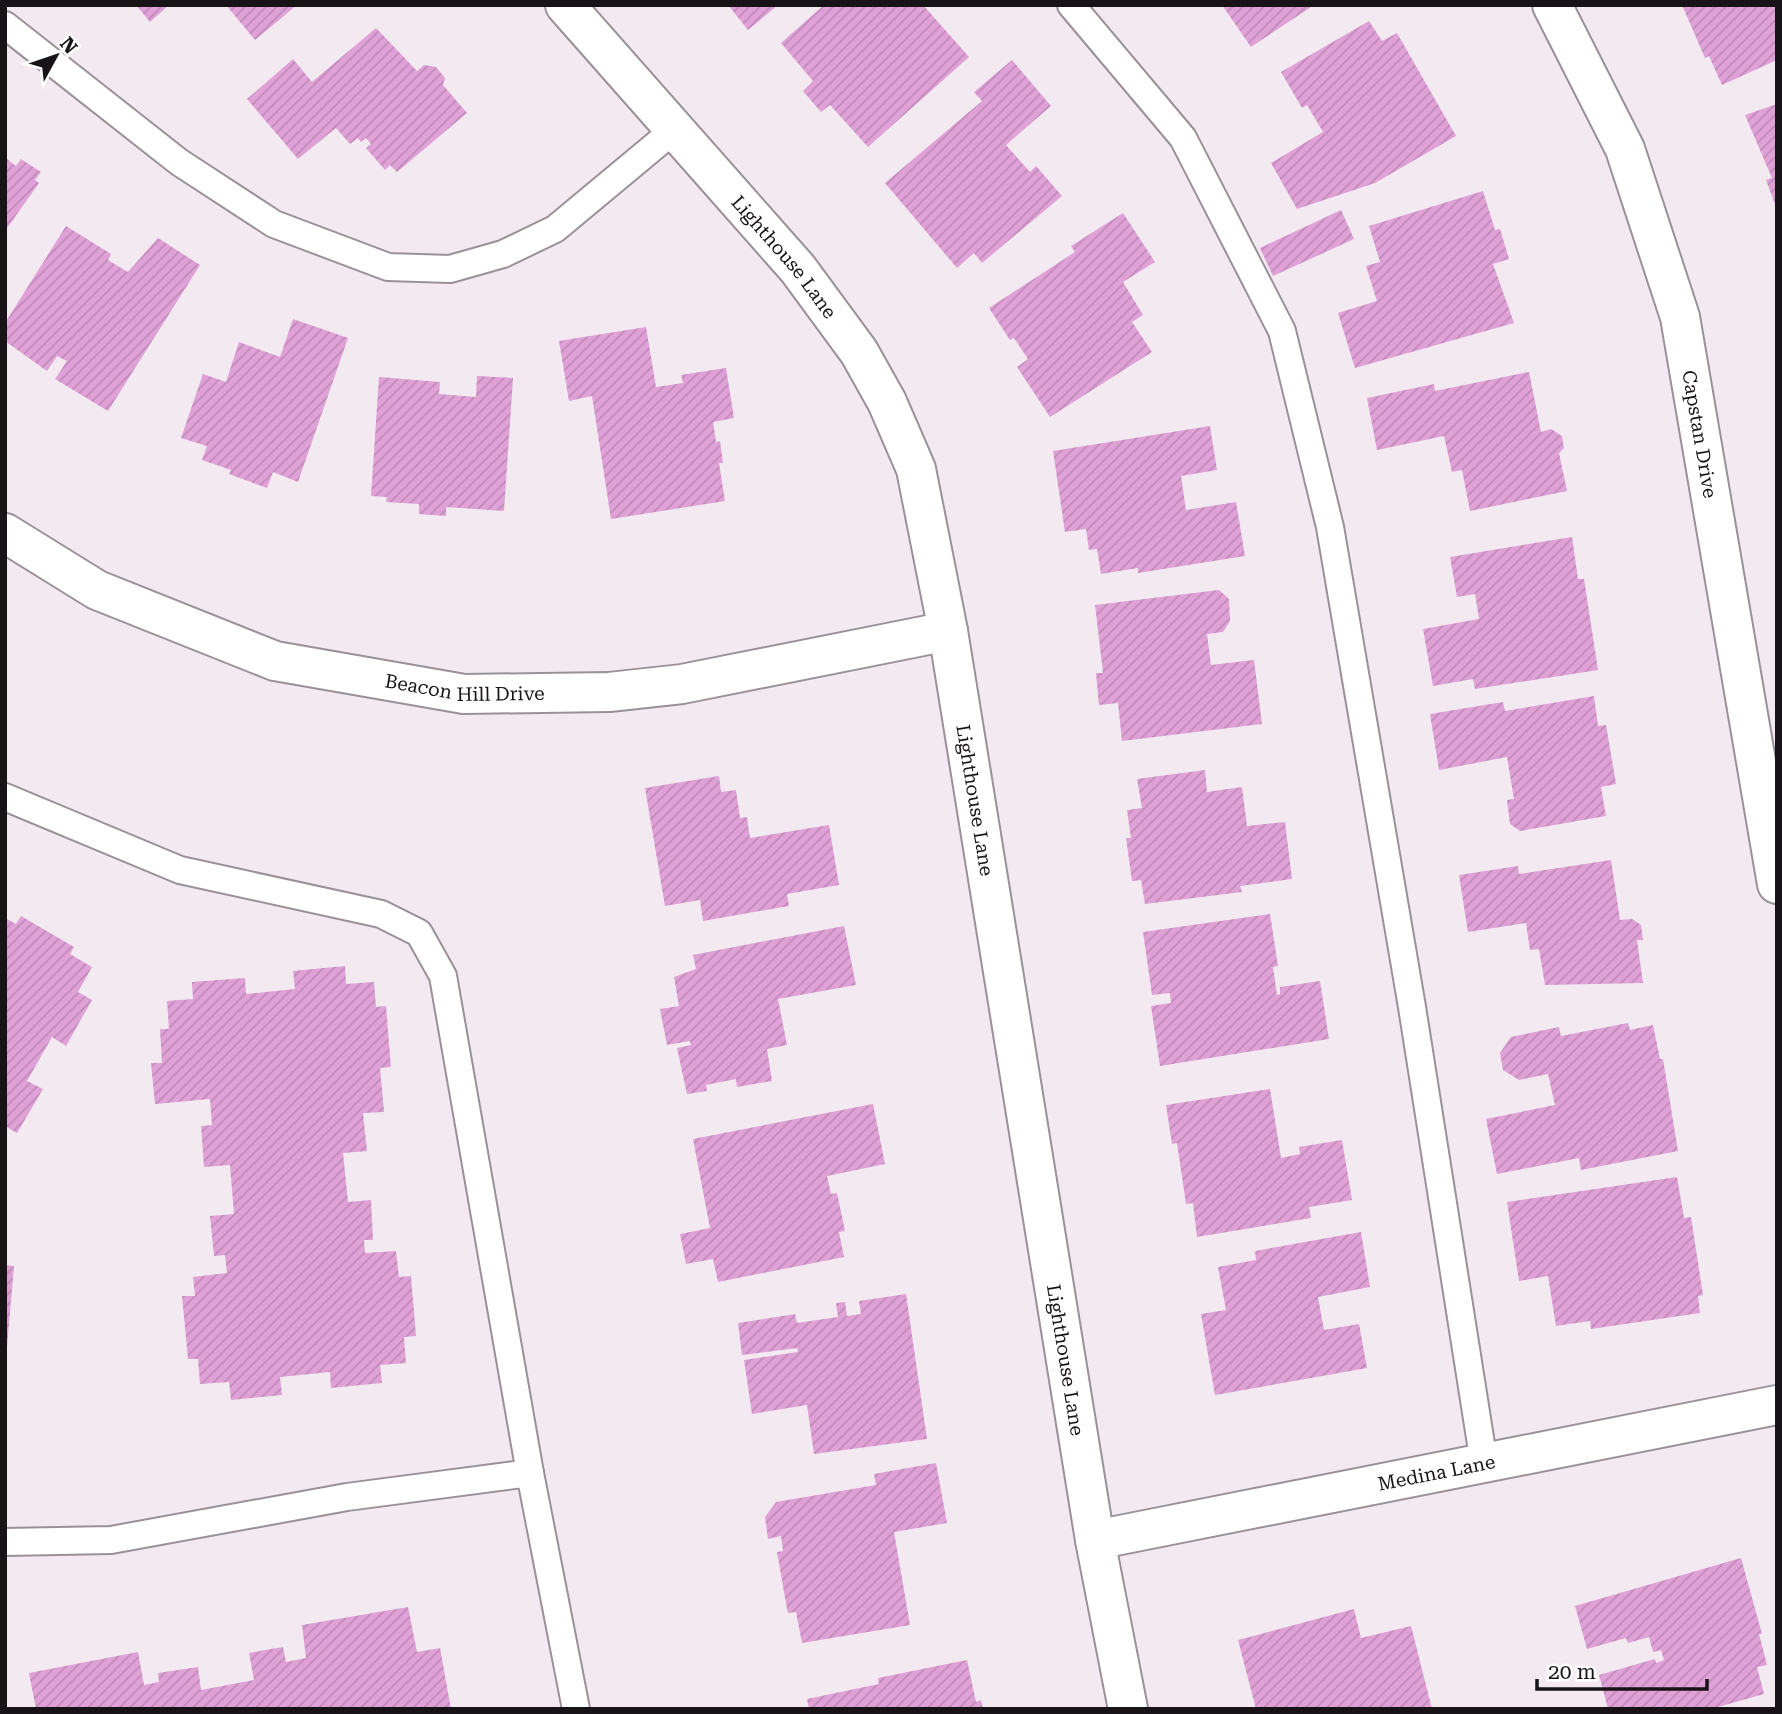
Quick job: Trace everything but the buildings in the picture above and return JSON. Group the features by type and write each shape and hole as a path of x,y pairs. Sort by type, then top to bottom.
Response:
{"street":[{"name":"Lighthouse Lane","path":"565,5 798,269 859,352 887,402 916,469 948,631 1095,1540 1128,1709"},
{"name":"Capstan Drive","path":"1552,5 1625,149 1680,317 1777,884"},
{"name":"Beacon Hill Drive","path":"5,533 97,590 275,661 464,694 609,692 682,684 948,631"},
{"name":"Medina Lane","path":"1095,1540 1777,1405"}],"lane":[{"path":"1071,5 1183,138 1282,331 1332,540 1412,1007 1484,1463"},
{"path":"5,25 179,162 274,224 388,267 450,269 503,254 555,229 674,130"},
{"path":"5,797 180,870 382,914 419,933 443,976 530,1474 576,1709"},
{"path":"5,1542 111,1539 347,1497 530,1474"}]}
